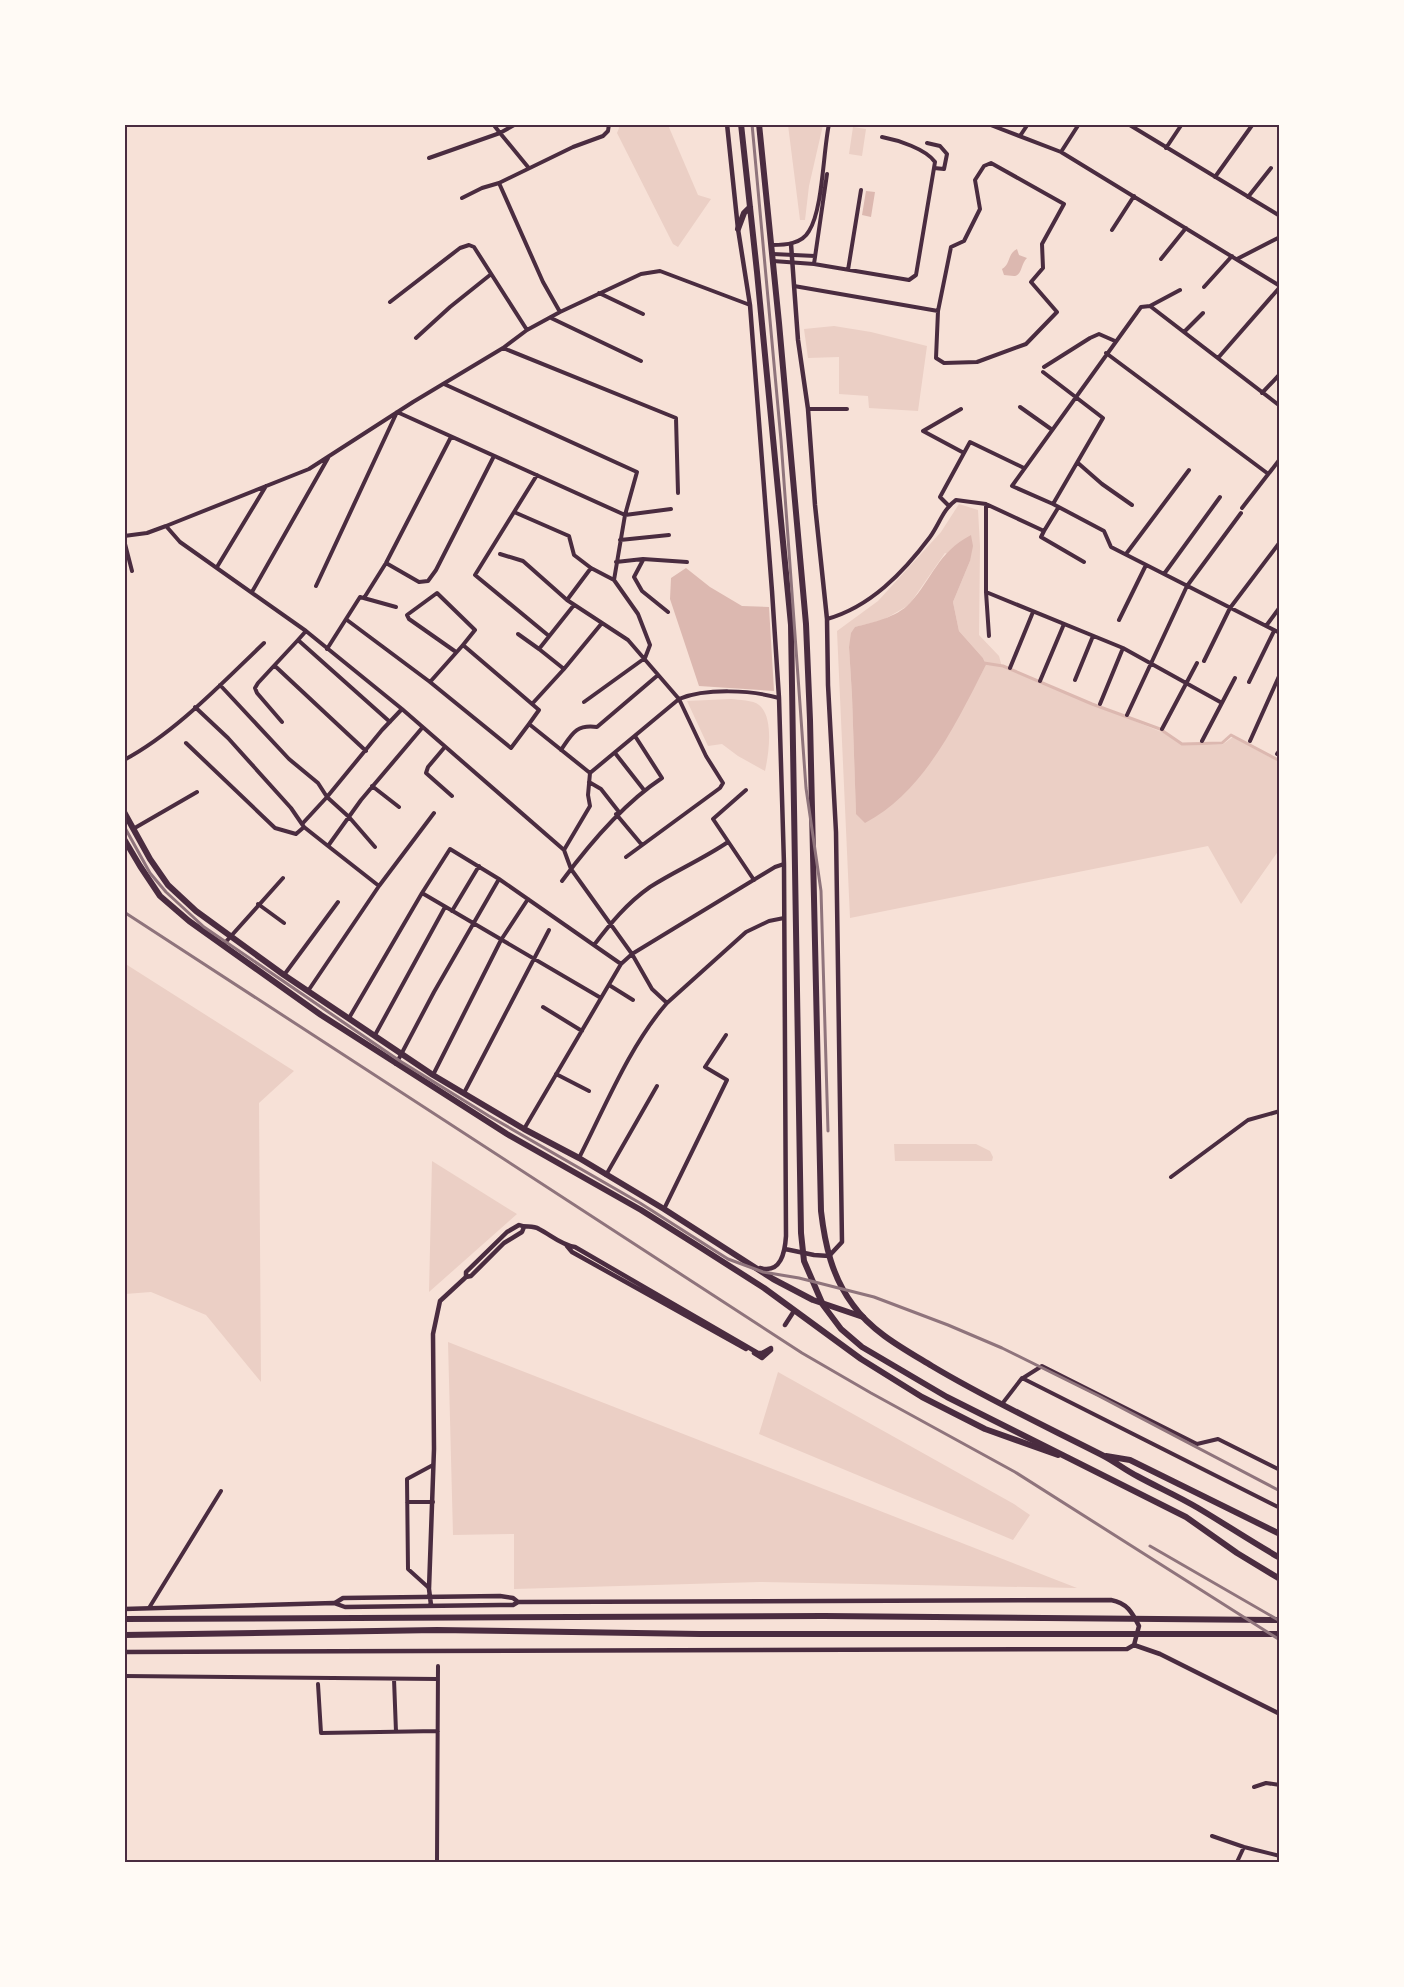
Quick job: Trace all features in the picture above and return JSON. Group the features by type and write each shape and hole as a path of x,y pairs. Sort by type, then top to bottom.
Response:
{"main road":[{"path":"741,124 791,625 801,1233 804,1261 823,1305 841,1329 862,1347 947,1397 1186,1517 1280,1579"},
{"path":"759,124 806,624 821,1211 829,1256 838,1280 853,1305 863,1317 905,1349 1002,1405 1102,1455 1199,1509 1280,1558"},
{"path":"738,229 744,213 750,207"},
{"path":"124,812 150,859 168,885 196,911 284,975 433,1075 524,1130 579,1158 752,1266 813,1300 863,1317"},
{"path":"124,839 160,896 189,921 321,1015 507,1134 641,1210 695,1244 764,1288 861,1359 922,1397 985,1429 1067,1459"},
{"path":"1102,1455 1130,1460 1280,1534"},
{"path":"1266,1571 1280,1573"},
{"path":"124,1619 824,1616 1280,1620"},
{"path":"124,1635 437,1630 700,1634 1280,1634"}],"street":[{"path":"493,124 528,167"},
{"path":"429,158 500,133 516,124"},
{"path":"462,198 499,183 573,147 603,136 608,131 609,124"},
{"path":"727,124 738,229 750,305 772,591 784,864 787,1224 785,1249 781,1260 771,1269 765,1270 752,1266"},
{"path":"772,245 791,244 809,233 815,217 829,124"},
{"path":"988,124 1060,152 1280,286 1218,358"},
{"path":"1020,136 1028,124"},
{"path":"1060,152 1079,124"},
{"path":"1128,124 1280,216"},
{"path":"1166,148 1182,124"},
{"path":"1215,177 1253,124"},
{"path":"773,257 909,280 916,275 935,162 932,158 901,141 882,137"},
{"path":"927,143 940,146 947,154 945,169 934,168"},
{"path":"991,163 1064,204 1042,244 1043,268 1031,282 1057,312 1026,344 977,362 944,363 936,358 938,311 951,247 963,241 980,209 975,183 984,166 991,163"},
{"path":"1248,197 1271,168"},
{"path":"814,264 827,174"},
{"path":"499,183 543,282 560,312"},
{"path":"848,270 861,190"},
{"path":"1112,230 1134,196"},
{"path":"1161,259 1186,228"},
{"path":"1204,286 1234,258 1280,237"},
{"path":"785,1249 814,1256 829,1256 842,1242 836,832 827,619 808,409 798,340 791,244"},
{"path":"390,302 460,248 469,245 474,247 527,330"},
{"path":"773,257 791,254 815,256"},
{"path":"132,571 124,538 166,526 309,469 503,348 527,330 641,273 660,270 750,305"},
{"path":"416,338 490,275"},
{"path":"793,285 938,311"},
{"path":"1180,290 1150,306 1141,307 1012,486 1053,504 1104,531 1111,547 1280,633"},
{"path":"599,293 643,314"},
{"path":"1150,306 1280,406"},
{"path":"1184,332 1203,313"},
{"path":"551,318 641,361"},
{"path":"1053,504 1103,418 1043,370 1099,334 1115,341"},
{"path":"503,348 676,418 678,493"},
{"path":"1106,353 1267,473"},
{"path":"1262,393 1280,374"},
{"path":"443,384 637,472 625,515 614,580"},
{"path":"1020,407 1052,429"},
{"path":"808,409 847,409"},
{"path":"961,409 923,430 964,453"},
{"path":"397,412 625,515 671,509"},
{"path":"316,586 397,412"},
{"path":"364,598 386,563 451,437"},
{"path":"948,505 940,497 970,442 1024,468"},
{"path":"386,563 419,582 428,581 436,570 494,456"},
{"path":"252,592 328,458"},
{"path":"1242,508 1280,459"},
{"path":"1078,462 1102,484 1132,505"},
{"path":"1126,554 1190,470"},
{"path":"537,475 475,574 549,636"},
{"path":"217,567 267,485"},
{"path":"1164,574 1220,497"},
{"path":"827,619 845,614 888,585 931,536 948,505 956,500 986,504 1044,531"},
{"path":"986,504 986,592 989,636"},
{"path":"1058,508 1041,537 1084,562"},
{"path":"514,512 569,536 574,555 591,568 614,580 638,614 650,645 645,658 584,702"},
{"path":"1127,716 1187,586 1241,513"},
{"path":"166,526 180,542 306,632 402,709 444,748 564,850 571,869 632,954 652,988 668,1003"},
{"path":"620,540 669,535"},
{"path":"1204,661 1230,608 1280,542"},
{"path":"500,554 523,561 567,600 628,640 679,699 706,756 723,783 720,788 626,857"},
{"path":"616,562 643,559 687,562"},
{"path":"643,559 634,577 642,591 668,612"},
{"path":"1119,620 1146,565"},
{"path":"567,600 591,568"},
{"path":"986,592 1123,648 1222,703"},
{"path":"430,682 463,645 475,630 437,593 407,615 407,618 456,652"},
{"path":"327,649 360,597 396,607"},
{"path":"538,649 574,605"},
{"path":"1266,626 1280,607"},
{"path":"1010,668 1034,612"},
{"path":"347,620 430,682 511,748 539,710 463,645"},
{"path":"532,704 602,623"},
{"path":"1040,681 1064,624"},
{"path":"1249,682 1274,631"},
{"path":"282,722 255,688 306,632"},
{"path":"518,634 564,669"},
{"path":"1075,680 1093,636"},
{"path":"298,640 390,722"},
{"path":"124,760 137,754 195,707 264,643"},
{"path":"1100,704 1123,648"},
{"path":"1162,729 1197,663"},
{"path":"275,666 366,751"},
{"path":"1250,741 1280,674"},
{"path":"561,750 576,729 597,727 658,675"},
{"path":"1203,741 1235,678"},
{"path":"220,685 289,759 318,783 327,797 349,817 375,847"},
{"path":"564,850 590,806 590,773 679,699 691,694 735,692 764,694 778,698"},
{"path":"195,707 228,738 304,825 379,886"},
{"path":"186,743 275,828 296,834 402,709"},
{"path":"529,724 590,773"},
{"path":"328,846 372,786 422,728"},
{"path":"562,881 618,813 644,790 662,778 635,736"},
{"path":"444,748 428,767 426,773 452,796"},
{"path":"615,753 644,790"},
{"path":"589,782 601,789 642,845"},
{"path":"372,786 399,807"},
{"path":"746,790 712,819 754,880"},
{"path":"133,829 197,792"},
{"path":"308,991 379,886 434,813"},
{"path":"594,945 610,924 651,887 728,842"},
{"path":"348,1018 450,849 499,879 621,964"},
{"path":"524,1130 621,964 632,954 775,867 784,864"},
{"path":"452,911 479,866"},
{"path":"223,945 283,878"},
{"path":"396,1064 434,992 499,879"},
{"path":"422,893 601,998"},
{"path":"433,1075 501,940 528,899"},
{"path":"284,975 339,903"},
{"path":"258,904 284,923"},
{"path":"375,1036 445,907"},
{"path":"579,1158 643,1034 668,1003 746,932 769,921 784,918"},
{"path":"464,1093 549,930"},
{"path":"609,985 633,1000"},
{"path":"543,1007 582,1031"},
{"path":"664,1209 727,1080 705,1067 726,1035"},
{"path":"556,1074 589,1091"},
{"path":"606,1176 657,1086"},
{"path":"1171,1177 1248,1120 1280,1111"},
{"path":"431,1605 429,1589 433,1502 433,1334 440,1300 466,1277 471,1276 504,1243 522,1232 524,1227 535,1227 567,1246 572,1252 760,1357 764,1357 771,1350 769,1348 758,1353 575,1247 567,1246"},
{"path":"785,1325 794,1311"},
{"path":"1002,1405 1022,1378 1042,1366 1197,1444 1218,1439 1280,1470"},
{"path":"1022,1378 1280,1508"},
{"path":"429,1589 408,1569 407,1479 433,1465"},
{"path":"149,1609 221,1491"},
{"path":"407,1502 433,1502"},
{"path":"334,1603 343,1598 500,1596 513,1598 518,1602"},
{"path":"124,1609 334,1603 345,1607 513,1605 518,1602 1111,1600 1123,1604 1130,1610 1139,1626 1134,1645 1127,1649 124,1652"},
{"path":"1134,1645 1160,1654 1280,1714"},
{"path":"437,1863 438,1666"},
{"path":"124,1676 438,1679"},
{"path":"394,1679 396,1732"},
{"path":"318,1684 321,1733 438,1731"},
{"path":"1254,1787 1266,1783 1280,1785"},
{"path":"1212,1836 1280,1856"},
{"path":"1237,1863 1244,1847"}],"shaded area":[{"path":"618,125 668,125 698,195 711,199 678,247 673,244 617,133"},
{"path":"788,125 823,125 809,186 805,220 800,220"},
{"path":"853,127 866,129 862,156 849,154"},
{"path":"866,191 875,192 871,217 862,215"},
{"path":"1017,249 1019,255 1027,258 1020,272 1013,276 1004,275 1002,269"},
{"path":"834,326 871,332 927,346 918,411 869,408 868,396 839,394 839,357 808,358 804,329"},
{"path":"959,504 978,510 979,635 999,656 1002,667 1164,733 1182,745 1222,745 1233,737 1279,762 1279,850 1241,904 1208,846 850,918 837,631 878,601 941,532","holes":["945,553 970,561 953,602 959,631 983,658 986,665 948,735 856,814 849,647 855,627 883,620 909,605"]},
{"path":"971,535 973,546 970,561 953,602 959,631 983,658 986,665 963,710 937,754 922,774 905,793 865,823 856,814 849,647 851,633 855,627 884,619 904,608 918,594 950,550"},
{"path":"686,568 710,587 742,606 769,607 774,691 699,686 670,599 671,578"},
{"path":"731,699 753,702 764,711 769,726 765,771 722,744 708,746 687,701"},
{"path":"124,963 294,1071 259,1103 261,1382 206,1315 151,1292 125,1294"},
{"path":"894,1144 976,1144 990,1151 993,1157 992,1161 895,1161"},
{"path":"432,1161 517,1214 429,1292"},
{"path":"448,1342 1077,1588 760,1582 514,1589 514,1534 453,1535"},
{"path":"778,1372 1030,1515 1013,1540 759,1434"}],"waterway":[{"path":"984,663 1003,666 1092,704 1160,729 1182,744 1222,743 1231,735 1280,761"}],"railway":[{"path":"752,124 781,440 806,788 821,891 828,1131"},
{"path":"124,826 150,873 166,892 204,927 400,1061 489,1116 640,1203 728,1259 763,1272 799,1278 874,1297 948,1325 1002,1348 1099,1396 1280,1491"},
{"path":"124,912 802,1353 1015,1472 1280,1640"},
{"path":"1150,1546 1280,1621"}]}
